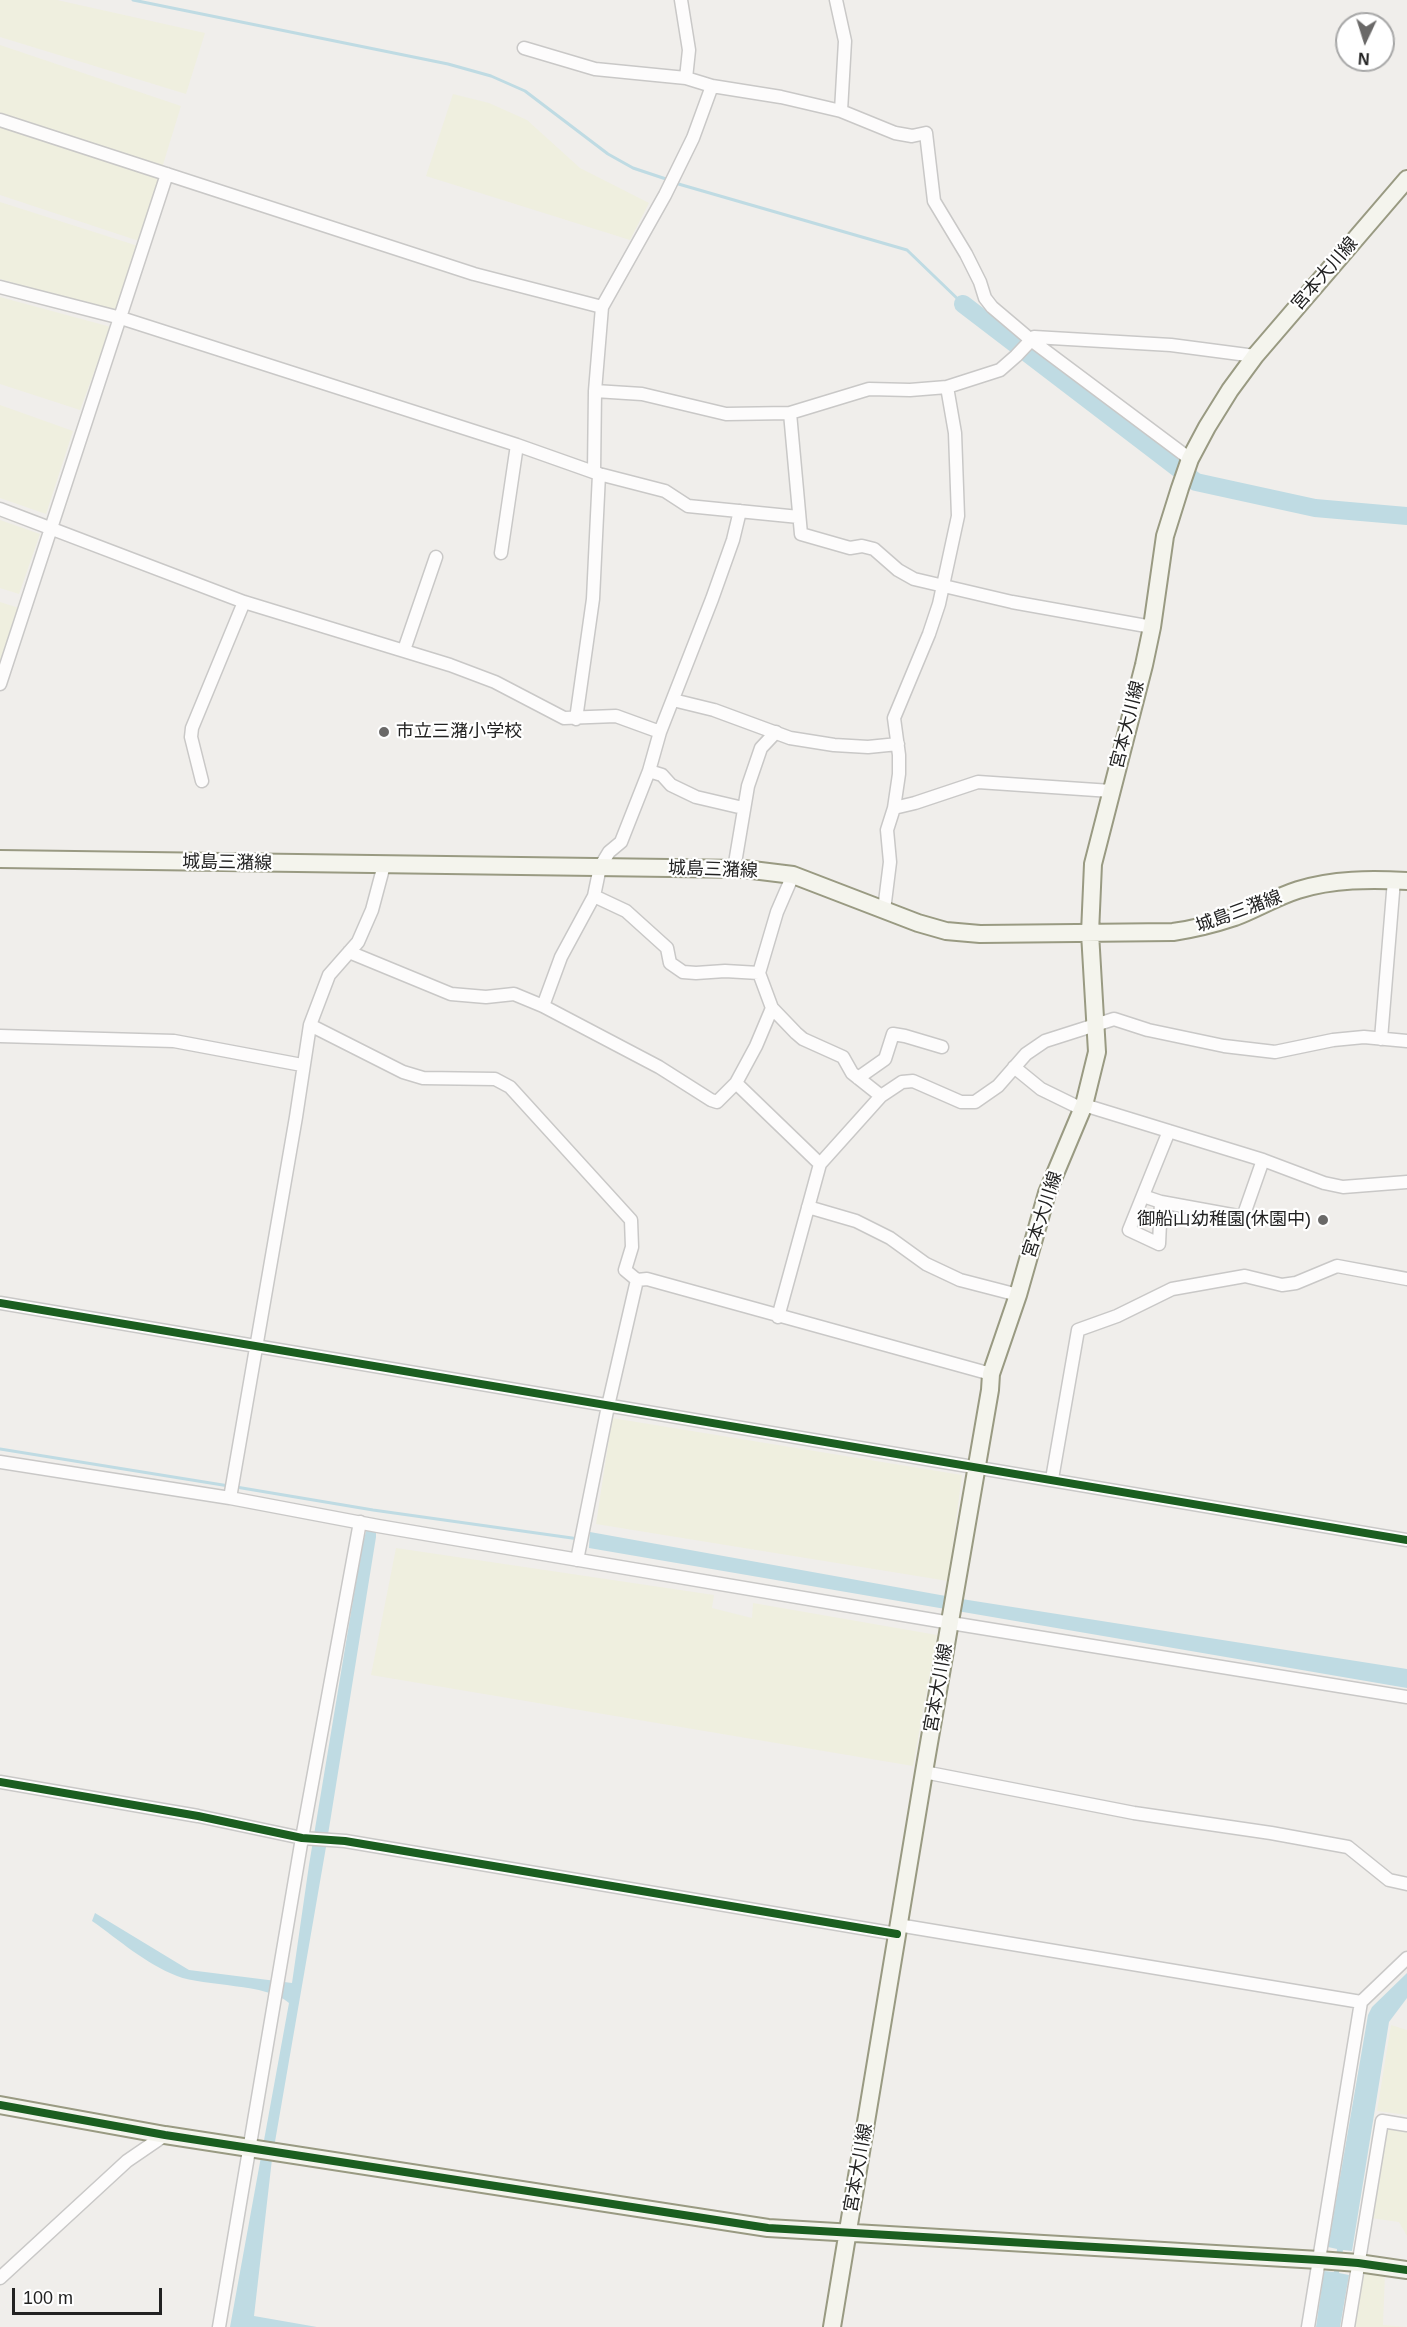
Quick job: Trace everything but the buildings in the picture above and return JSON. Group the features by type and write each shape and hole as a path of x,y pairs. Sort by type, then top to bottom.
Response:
{"main road":[{"name":"宮本大川線","path":"832,2327 991,1374 1018,1295 1047,1194 1083,1107 1097,1052 1090,933 1093,864 1152,627 1165,536 1189,463 1230,390 1255,356 1407,179"},
{"name":"城島三潴線","path":"0,859 734,869 793,875 918,923 946,930 980,934 1173,932 1201,928 1298,890 1330,882 1401,880"},
{"path":"0,2105 165,2135 250,2146 728,2223 1338,2262 1407,2271"}],"street":[{"path":"681,0 689,50 686,78"},
{"path":"836,0 845,41 841,111"},
{"path":"524,48 595,69 686,78 711,86 781,97 841,111 895,133 912,136 926,133 934,201 980,282 985,298 992,307 1189,463"},
{"path":"576,719 592,600 597,473 595,391 602,307 674,177 693,138 711,86"},
{"path":"0,120 474,274 602,307"},
{"path":"1,680 167,174"},
{"path":"0,287 121,318 517,445 597,473 665,491 688,506 799,517"},
{"path":"595,391 642,394 726,414 789,413 869,389 910,390 947,387 1000,370 1034,337 1172,345 1255,356"},
{"path":"884,910 890,862 887,830 894,808 899,774 894,718 929,633 958,516 955,433 947,387"},
{"path":"789,413 801,534 850,548 862,546 874,549 898,570 914,579 1012,602 1152,627"},
{"path":"501,554 517,445"},
{"path":"0,509 243,602 404,650 495,682 564,718 616,716 660,732"},
{"path":"543,1006 561,957 594,896 600,867 609,852 621,842 733,540 740,511"},
{"path":"404,650 436,557"},
{"path":"202,781 191,737 192,728 243,602"},
{"path":"673,700 714,710 790,738 834,745 868,747 898,744"},
{"path":"734,869 743,808 755,763 762,748 776,732"},
{"path":"649,771 662,775 671,785 696,797 743,808"},
{"path":"894,808 978,782 1111,791"},
{"path":"230,1498 310,1025 329,975 358,942 372,910 384,865"},
{"path":"793,875 777,912 759,973 772,1008 803,1039 843,1057 852,1073 881,1096"},
{"path":"1381,1039 1401,880"},
{"path":"594,896 626,911 667,948 670,963 683,972 759,973"},
{"path":"349,952 451,994 486,997 514,994 543,1006 659,1067 717,1102 736,1083 756,1046 772,1008"},
{"path":"778,1317 820,1164 881,1096 902,1082 913,1081 961,1102 975,1102 998,1086 1026,1054 1045,1041 1114,1019 1148,1030 1224,1046 1275,1052 1333,1040 1364,1037 1407,1041"},
{"path":"310,1025 403,1072 423,1077 495,1079 510,1088 631,1220 632,1247 625,1270 637,1280 647,1280 991,1374"},
{"path":"858,1078 885,1059 893,1034 942,1047"},
{"path":"0,1036 174,1041 302,1065"},
{"path":"1014,1067 1041,1089 1083,1107 1263,1160 1324,1183 1343,1187 1407,1182"},
{"path":"736,1083 820,1164"},
{"path":"1161,1202 1159,1244 1129,1230 1168,1131"},
{"path":"1143,1196 1161,1202 1243,1216 1263,1160"},
{"path":"808,1207 856,1221 890,1238 926,1264 960,1280 1018,1295"},
{"path":"1052,1479 1078,1330 1118,1316 1172,1289 1245,1276 1282,1285 1296,1283 1337,1266 1407,1279"},
{"path":"578,1560 608,1406 637,1280"},
{"path":"0,1303 1407,1539"},
{"path":"0,1462 230,1498 578,1560 951,1619 1407,1697"},
{"path":"219,2327 306,1838 368,1524"},
{"path":"924,1772 1134,1813 1348,1847 1389,1880 1407,1884"},
{"path":"0,1782 198,1816 306,1838 345,1841 1361,2002"},
{"path":"1348,2327 1338,2262 1361,2002 1407,1958"},
{"path":"1308,2327 1338,2262 1382,2121 1407,2125"},
{"path":"0,2278 127,2162 165,2135"}],"green space":[{"path":"0,0 57,0 205,33 186,94 0,37"},
{"path":"0,45 181,106 162,168 0,115"},
{"path":"453,94 489,103 527,120 580,168 649,203 630,240 426,176"},
{"path":"0,125 159,178 139,241 0,195"},
{"path":"0,202 138,246 115,312 0,279"},
{"path":"0,297 111,327 80,410 0,384"},
{"path":"0,405 73,431 46,514 0,498"},
{"path":"0,520 40,534 19,594 0,588"},
{"path":"0,602 19,608 0,667"},
{"path":"612,1418 962,1475 948,1581 596,1524"},
{"path":"396,1548 714,1595 712,1608 752,1618 753,1603 937,1635 913,1766 371,1675"},
{"path":"1391,2025 1407,2030 1407,2115 1377,2111"},
{"path":"1386,2126 1407,2129 1407,2236 1399,2222 1371,2218"},
{"path":"1362,2272 1385,2273 1383,2325 1407,2327 1353,2327"}],"water":[{"path":"367,1528 376,1529 376,1537 326,1847 272,2159 254,2316 317,2327 230,2327 289,2003 266,1992 177,1976 144,1958 92,1921 95,1913 189,1970 292,1983 309,1865 362,1546"},
{"path":"590,1532 968,1600 1407,1669 1407,1688 589,1548"},
{"path":"1407,1973 1407,1998 1389,2022 1352,2251 1343,2250 1339,2273 1349,2275 1340,2327 1316,2327 1324,2271 1334,2272 1337,2249 1328,2247 1368,2015 1372,2007"}],"waterway":[{"path":"133,0 448,64 491,76 525,91 608,154 633,168 669,180"},
{"path":"675,183 907,250 963,304"},
{"path":"963,304 1196,482 1315,508 1407,516"},
{"path":"0,1449 229,1486"},
{"path":"236,1487 373,1510 579,1539"}],"cycle path":[{"path":"0,1303 1407,1540"},
{"path":"0,1782 198,1816 302,1838 345,1841 897,1934"},
{"path":"0,2105 165,2135 768,2228 1319,2260 1407,2270"}],"place":[{"name":"市立三潴小学校","path":"384,732"},
{"name":"御船山幼稚園(休園中)","path":"1323,1220"}]}
